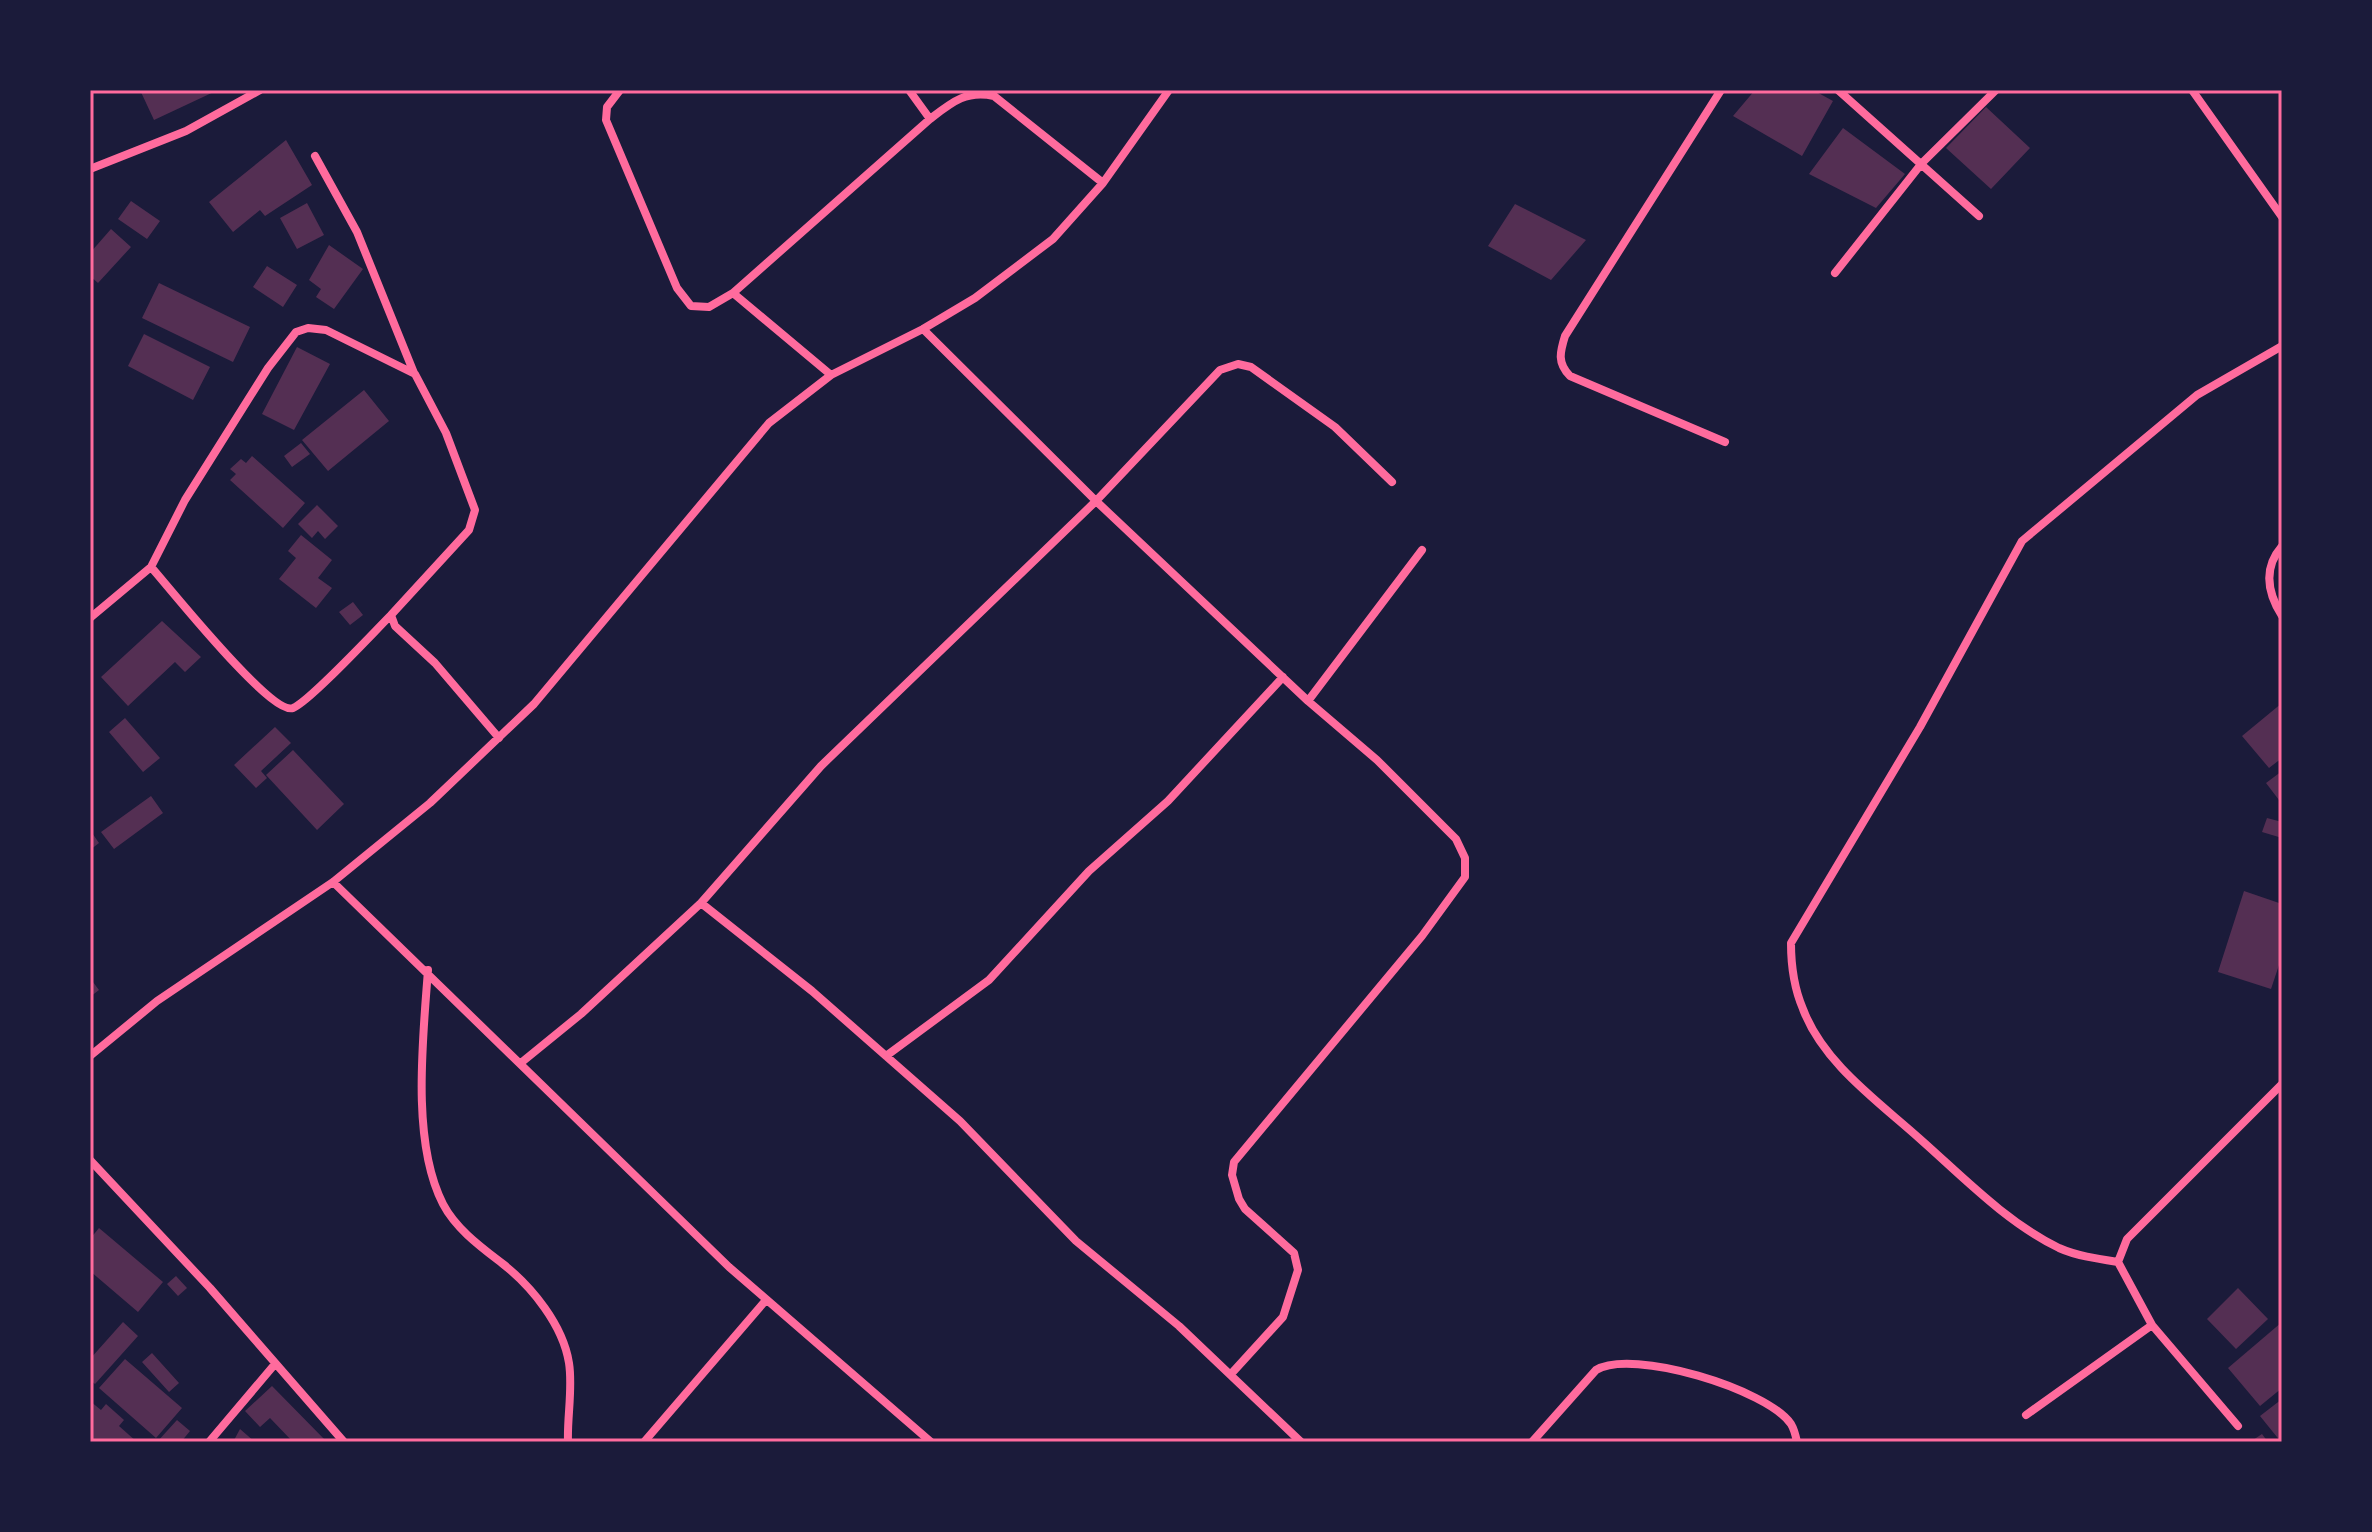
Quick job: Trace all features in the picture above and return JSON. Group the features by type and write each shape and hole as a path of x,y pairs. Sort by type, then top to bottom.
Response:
{"street":[{"path":"90,169 186,131 260,90"},
{"path":"620,90 607,107 606,120 677,288 691,306 709,307 733,293 959,97 977,92 994,96 1103,183"},
{"path":"909,90 930,119"},
{"path":"90,1056 157,1001 333,882 430,803 534,704 769,423 831,375 923,329 975,298 1053,239 1103,183 1169,90"},
{"path":"1721,90 1565,336 1559,355 1562,368 1570,376 1725,442"},
{"path":"1838,90 1979,216"},
{"path":"1835,273 1922,163 1996,90"},
{"path":"2192,90 2282,217"},
{"path":"151,567 259,690 287,709 293,708 311,693 391,615 469,530 475,510 450,444 415,374 357,232 315,156"},
{"path":"733,293 831,375"},
{"path":"90,618 151,567 185,500 268,368 296,332 308,328 326,330 415,374"},
{"path":"923,329 1096,501 1308,701 1377,760 1456,839 1465,858 1465,877 1348,1029 1234,1162 1232,1175 1239,1199 1245,1209 1294,1253 1298,1270 1283,1317 1231,1374"},
{"path":"2238,1426 2152,1325 2118,1262 2061,1249 2032,1232 1969,1184 1834,1058 1803,1011 1791,966 1791,943 1920,727 2022,541 2111,463 2197,395 2282,346"},
{"path":"522,1062 581,1014 701,903 821,766 1096,501 1220,370 1238,364 1251,367 1335,427 1392,482"},
{"path":"2282,546 2269,568 2269,585 2282,616"},
{"path":"1308,701 1422,550"},
{"path":"391,615 395,626 435,663 499,738"},
{"path":"886,1056 989,980 1089,871 1168,801 1283,677"},
{"path":"333,882 428,970 766,1300 931,1442"},
{"path":"701,903 812,991 886,1056 1010,1169 1076,1241 1231,1374 1301,1442"},
{"path":"428,970 421,1068 428,1156 438,1191 455,1223 528,1287 564,1346 569,1365 568,1442"},
{"path":"2118,1262 2127,1239 2282,1084"},
{"path":"90,1160 344,1442"},
{"path":"644,1442 766,1300"},
{"path":"2026,1415 2152,1325"},
{"path":"1532,1442 1596,1370 1609,1362 1683,1370 1732,1388 1772,1408 1791,1424 1797,1442"},
{"path":"209,1442 275,1364"}],"building":[{"path":"140,90 218,90 154,120"},
{"path":"1755,90 1813,90 1833,101 1802,156 1733,116"},
{"path":"1986,107 2030,148 1991,189 1946,148"},
{"path":"1843,128 1905,174 1876,208 1809,174"},
{"path":"286,140 312,185 265,216 260,210 233,232 209,202"},
{"path":"131,201 160,221 147,239 118,219"},
{"path":"307,203 324,235 297,249 280,218"},
{"path":"1515,204 1586,240 1551,280 1488,246"},
{"path":"111,229 131,247 98,283 90,276 90,253"},
{"path":"329,245 363,269 334,309 316,297 321,289 309,280"},
{"path":"267,266 297,285 283,307 253,287"},
{"path":"159,283 250,327 233,362 142,318"},
{"path":"144,334 210,367 193,400 128,366"},
{"path":"297,347 330,364 294,430 262,414"},
{"path":"364,390 389,421 328,471 302,440"},
{"path":"301,443 310,454 292,467 284,456"},
{"path":"252,456 305,503 283,528 230,480 236,474 230,469 241,459 246,463"},
{"path":"317,505 338,526 325,539 318,531 312,538 298,524"},
{"path":"301,535 332,560 318,578 332,588 316,608 279,579 296,558 288,551"},
{"path":"353,602 363,615 350,625 339,612"},
{"path":"162,621 201,657 185,672 175,662 128,706 101,677"},
{"path":"2282,703 2282,758 2269,768 2242,736"},
{"path":"125,718 160,758 143,772 109,732"},
{"path":"275,727 291,743 261,771 267,778 256,788 234,765"},
{"path":"293,750 344,804 317,830 266,775"},
{"path":"2282,771 2282,804 2266,783"},
{"path":"151,796 163,813 114,849 101,832"},
{"path":"2267,818 2282,822 2282,838 2262,832"},
{"path":"90,830 99,843 90,850"},
{"path":"2244,891 2282,904 2282,956 2271,989 2218,972"},
{"path":"90,978 99,990 90,997"},
{"path":"99,1228 163,1282 138,1312 90,1271 90,1239"},
{"path":"176,1276 187,1288 178,1296 167,1284"},
{"path":"2238,1288 2268,1319 2236,1349 2207,1319"},
{"path":"123,1322 138,1336 95,1384 90,1380 90,1359"},
{"path":"2282,1322 2282,1388 2260,1406 2228,1368"},
{"path":"152,1353 179,1383 169,1392 142,1362"},
{"path":"125,1359 182,1408 156,1438 99,1388"},
{"path":"272,1386 327,1442 293,1442 270,1418 260,1427 245,1411"},
{"path":"2282,1399 2282,1442 2281,1442 2260,1416"},
{"path":"90,1401 101,1410 106,1404 124,1420 119,1426 137,1442 90,1442"},
{"path":"177,1420 190,1431 181,1442 157,1442"},
{"path":"240,1429 255,1442 233,1442"},
{"path":"2262,1434 2268,1442 2250,1442"}]}
